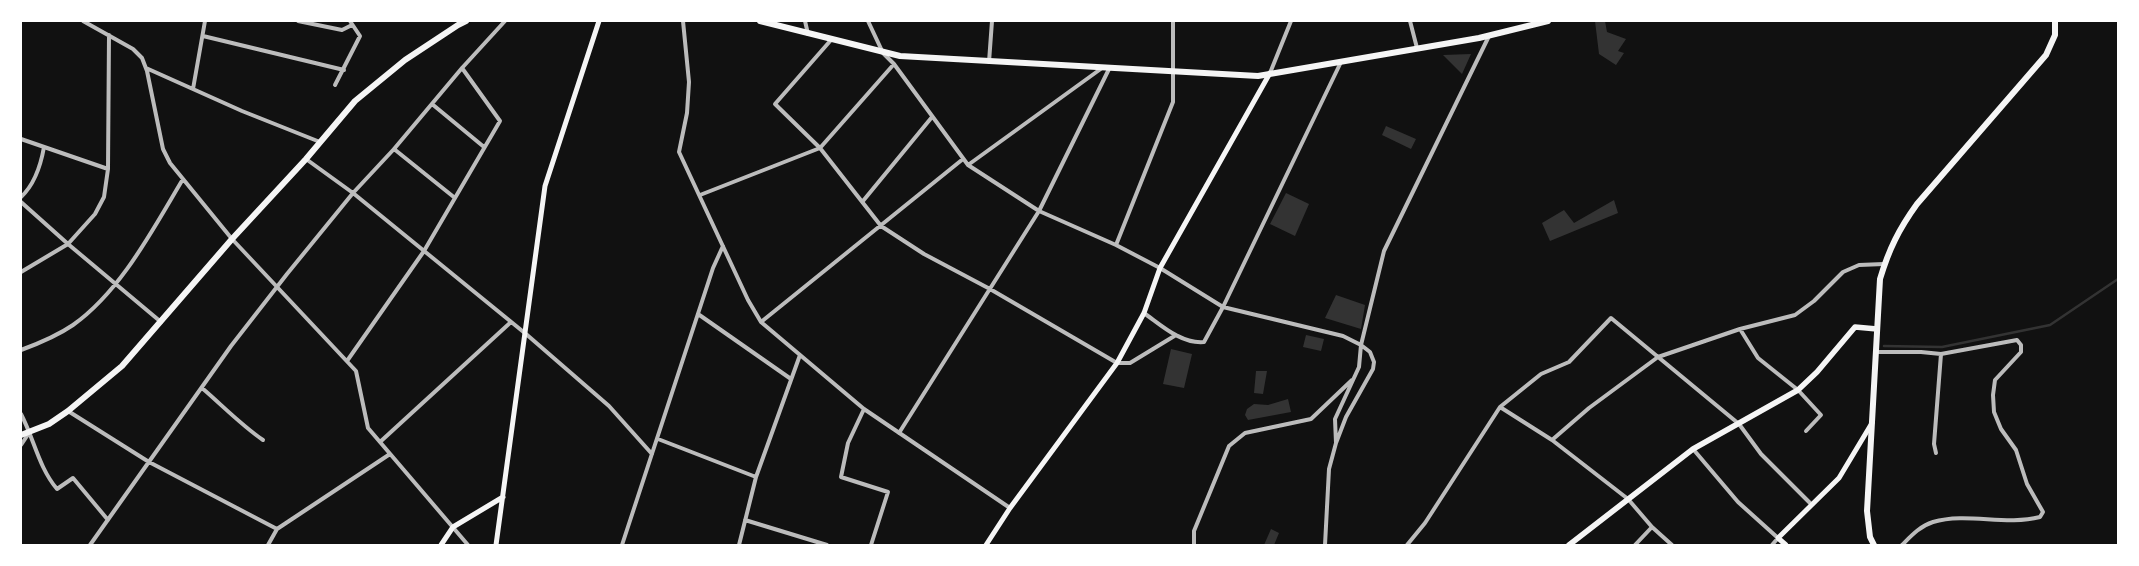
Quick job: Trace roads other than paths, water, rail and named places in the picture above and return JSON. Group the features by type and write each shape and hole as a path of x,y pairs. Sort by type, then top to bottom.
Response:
{"highway":[{"path":"21,435 49,424 68,411 122,366 355,101 405,60 458,24 466,21"},
{"path":"760,21 900,56 1258,76 1489,36 1548,21"},
{"path":"1874,545 1870,537 1867,511 1874,419 1875,352 1880,279 1884,264 1898,231 1917,204 2046,55 2055,35 2055,21"}],"main road":[{"path":"496,545 526,334 544,186 599,21"},
{"path":"986,545 1010,508 1117,363 1144,312 1160,268 1270,73"},
{"path":"1570,545 1693,449 1798,390 1855,327 1877,329"},
{"path":"1786,545 1778,538 1839,478 1874,419"},
{"path":"440,545 453,527 503,497"}],"street":[{"path":"83,21 133,49 142,58 146,68 163,149 170,163 232,239 356,371 368,428 468,545"},
{"path":"193,89 205,21"},
{"path":"298,21 342,30 351,23 360,36 335,85"},
{"path":"90,545 231,346 353,194 505,21"},
{"path":"683,21 689,82 687,113 679,152 722,246 760,322 864,409 1010,508"},
{"path":"805,21 808,34"},
{"path":"868,21 883,52 894,64 968,165 1039,211 1116,245 1160,268 1223,307 1342,336 1361,345 1370,352 1374,362 1372,368 1346,417 1329,469 1325,545"},
{"path":"989,62 992,21"},
{"path":"1116,245 1173,102 1173,21"},
{"path":"1270,73 1291,21"},
{"path":"1410,21 1417,48"},
{"path":"21,272 68,244 96,214 104,196 108,169 109,35"},
{"path":"202,36 344,70"},
{"path":"1336,443 1335,419 1359,367 1361,345 1384,251 1489,36"},
{"path":"831,40 775,104 820,148 881,226 924,254 990,289 1117,363 1130,363 1176,335"},
{"path":"1144,312 1176,335 1197,342 1204,342 1223,307 1342,62"},
{"path":"700,196 820,148 894,64"},
{"path":"968,165 1107,67"},
{"path":"899,433 1039,211 1107,67"},
{"path":"146,68 320,142"},
{"path":"347,361 424,250 500,121 462,68"},
{"path":"432,104 484,147"},
{"path":"863,201 932,117"},
{"path":"21,139 108,169"},
{"path":"21,197 35,178 44,146"},
{"path":"394,149 455,198"},
{"path":"306,159 424,250 526,334 609,406 652,454"},
{"path":"760,322 963,159"},
{"path":"21,350 47,340 73,325 92,309 136,256 183,179"},
{"path":"21,202 161,322"},
{"path":"622,545 713,268 722,246"},
{"path":"1552,440 1589,408 1658,357 1740,329 1795,315 1814,302 1843,272 1859,265 1884,264"},
{"path":"698,314 791,379"},
{"path":"1407,545 1425,522 1500,407 1541,374 1569,362 1611,318 1739,424 1761,454 1811,504"},
{"path":"380,442 511,322"},
{"path":"1740,329 1758,358 1798,390 1821,415 1806,431"},
{"path":"1875,352 1941,354 2017,340 2021,352 1995,380 1993,395 1994,412 2001,429 2016,450 2027,484 2042,512 2040,517 2023,521 1955,519 1933,522 1921,528 1902,545"},
{"path":"1936,454 1934,444 1941,354"},
{"path":"738,545 756,478 800,355"},
{"path":"1194,545 1194,531 1229,446 1244,433 1311,419 1354,378"},
{"path":"202,388 236,417 241,425 263,440"},
{"path":"1500,407 1552,440 1628,499 1652,527 1672,545"},
{"path":"864,409 848,443 841,477 888,492 871,545"},
{"path":"68,411 149,462 277,529"},
{"path":"21,414 30,431 46,476 57,489 72,478 108,520"},
{"path":"21,445 30,431"},
{"path":"658,439 756,478"},
{"path":"1693,449 1738,502 1778,538 1772,545"},
{"path":"268,545 277,529 390,454"},
{"path":"745,520 827,545"},
{"path":"1635,545 1652,527"}],"waterway":[{"path":"1884,346 1942,347 2050,325 2118,279"}]}
